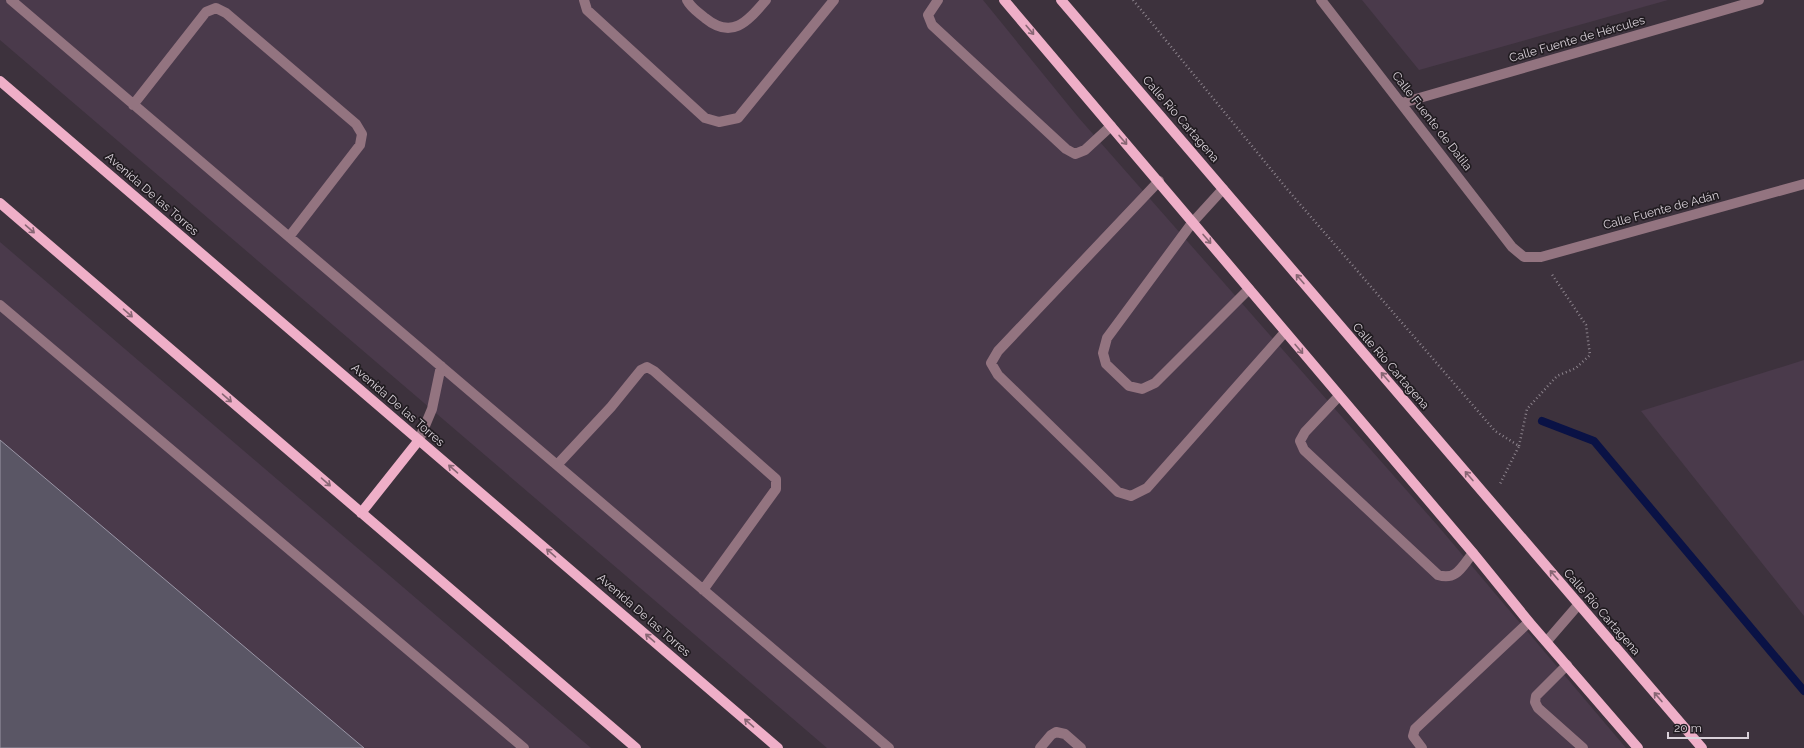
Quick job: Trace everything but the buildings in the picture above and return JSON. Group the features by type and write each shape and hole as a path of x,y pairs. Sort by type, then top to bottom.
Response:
{"main road":[{"path":"1004,0 1473,553 1529,622 1567,664 1638,748"},
{"name":"Calle Río Cartagena","path":"1061,0 1702,748"},
{"name":"Avenida De las Torres","path":"0,81 778,748"},
{"path":"0,203 636,748"},
{"path":"361,513 419,440"}],"street":[{"path":"11,0 888,748"},
{"path":"584,0 587,10 705,118 719,122 738,118 834,0"},
{"path":"687,0 690,6 714,26 733,28 749,20 766,0"},
{"path":"938,0 928,15 932,25 1066,149 1075,154 1084,150 1111,126"},
{"name":"Calle Fuente de Dalila","path":"1321,0 1512,247 1524,257"},
{"name":"Calle Fuente de Hércules","path":"1402,103 1759,0"},
{"path":"134,105 206,12 216,8 232,18 356,124 362,134 360,145 289,237"},
{"path":"1159,181 998,351 991,363 998,375 1118,492 1131,496 1147,488 1284,332"},
{"name":"Calle Fuente de Adán","path":"1524,257 1541,257 1804,184"},
{"path":"1223,189 1192,223 1107,338 1103,353 1106,364 1130,386 1142,389 1155,383 1249,289"},
{"path":"0,305 524,748"},
{"path":"419,440 432,409 441,366"},
{"path":"557,465 611,406 641,370 647,367 654,371 776,479 776,489 703,590"},
{"path":"1339,396 1305,432 1300,441 1304,450 1438,574 1446,577 1455,575 1473,553"},
{"path":"1547,641 1579,604"},
{"path":"1422,748 1413,736 1415,729 1529,622"},
{"path":"1567,664 1536,696 1535,702 1538,708 1583,748"},
{"path":"1040,748 1050,735 1056,732 1064,734 1081,748"}],"path":[{"path":"1133,0 1287,188 1495,431 1518,446"},
{"path":"1491,502 1518,446 1527,409 1557,376 1576,368 1590,355 1586,325 1541,257"}],"shaded area":[{"path":"0,0 983,0 1078,117 1438,526 1626,748 827,748 0,40"},
{"path":"1362,0 1668,0 1419,70"},
{"path":"0,242 591,748 0,748"},
{"path":"1804,360 1804,616 1641,411"}],"waterway":[{"path":"1542,421 1594,441 1804,691"}]}
